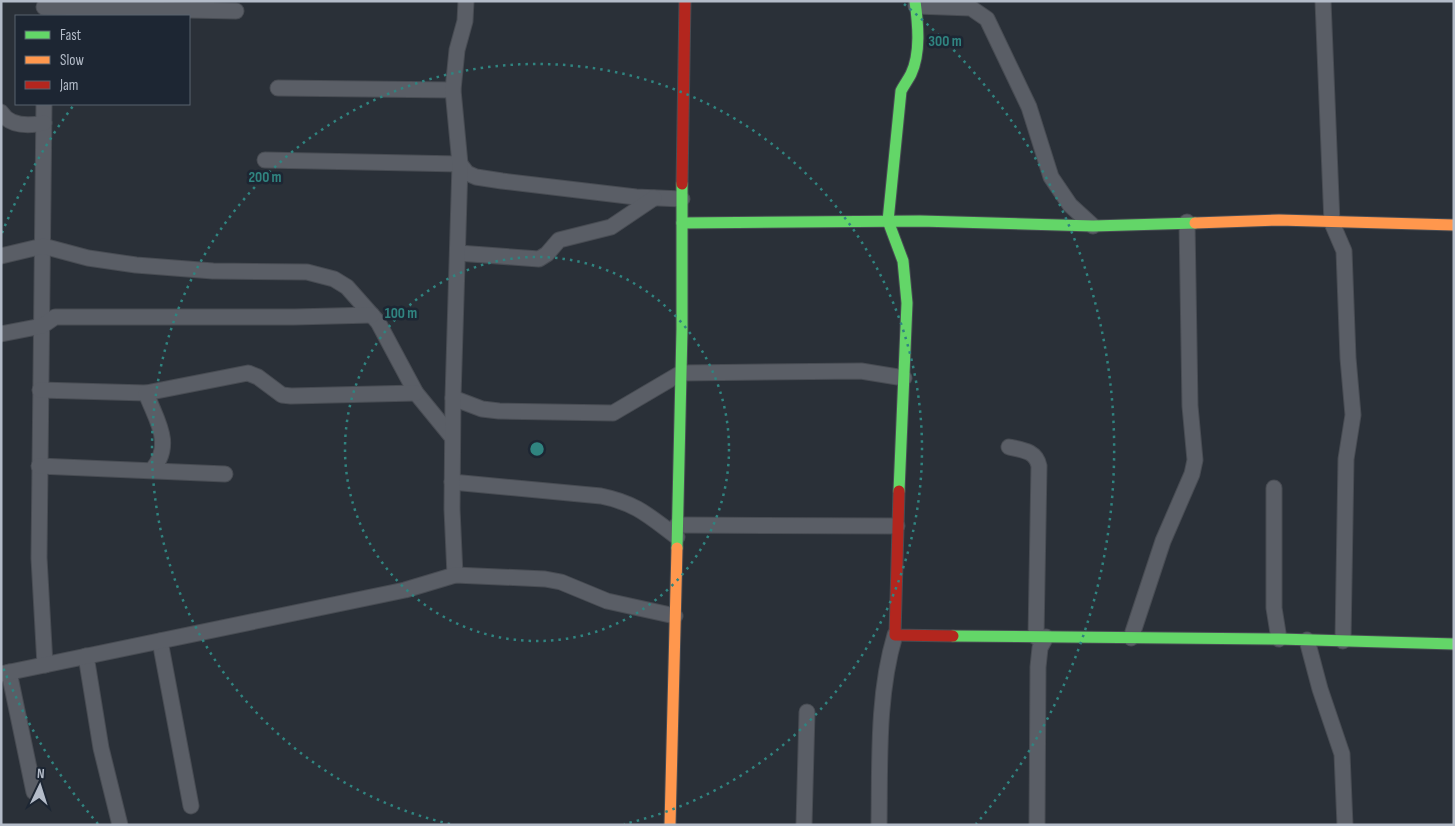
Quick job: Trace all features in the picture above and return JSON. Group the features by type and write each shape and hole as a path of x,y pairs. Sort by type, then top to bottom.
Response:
{"street":[{"path":"455,575 452,398 460,164 453,90 457,50 465,21 466,1"},
{"path":"670,825 681,373 685,1"},
{"path":"1323,1 1332,223 1344,252 1348,358 1353,415 1346,459 1343,641"},
{"path":"879,825 887,663 895,635 906,270 897,237 888,221 902,91 903,85 911,75 915,58 915,4 971,8 986,19 1029,107 1051,177 1070,205 1093,226"},
{"path":"44,8 236,11"},
{"path":"278,88 453,90"},
{"path":"44,105 39,558 45,665"},
{"path":"1,112 11,121 23,125 44,123"},
{"path":"265,160 460,164 476,177 654,198 682,199"},
{"path":"458,254 539,259 547,254 559,240 611,227 654,198"},
{"path":"682,223 991,221 1093,226 1279,220 1454,225"},
{"path":"1130,638 1163,541 1192,474 1195,460 1190,406 1187,222"},
{"path":"1,256 43,246 88,258 136,265 213,271 307,272 334,279 347,287 378,322 416,393 452,437"},
{"path":"1,334 42,326 55,318 70,317 372,315"},
{"path":"452,398 482,408 499,411 613,413 681,373 862,371 904,378"},
{"path":"40,390 146,393 240,373 258,377 282,395 416,393"},
{"path":"146,393 163,441 164,452 152,470"},
{"path":"1009,447 1033,454 1039,466 1041,637 1038,667 1037,825"},
{"path":"39,466 225,474"},
{"path":"452,482 601,496 624,501 677,531 897,526"},
{"path":"1274,488 1274,608 1279,639"},
{"path":"34,792 5,673 405,590 455,575 545,579 560,582 607,601 675,616"},
{"path":"895,635 1279,639 1454,644"},
{"path":"1307,640 1342,754 1344,825"},
{"path":"160,641 191,806"},
{"path":"86,656 101,748 120,825"},
{"path":"804,825 807,712"}],"traffic: fast":[{"path":"899,491 907,303 903,261 888,221 901,91 911,74 916,57 918,29 915,1"},
{"path":"677,548 682,329 682,184"},
{"path":"682,223 920,221 1093,226 1195,223"},
{"path":"953,636 1279,639 1454,644"}],"traffic: slow":[{"path":"1195,223 1279,220 1454,225"},
{"path":"670,825 677,548"}],"traffic: jam":[{"path":"682,184 685,1"},
{"path":"899,491 895,635 953,636"}]}
